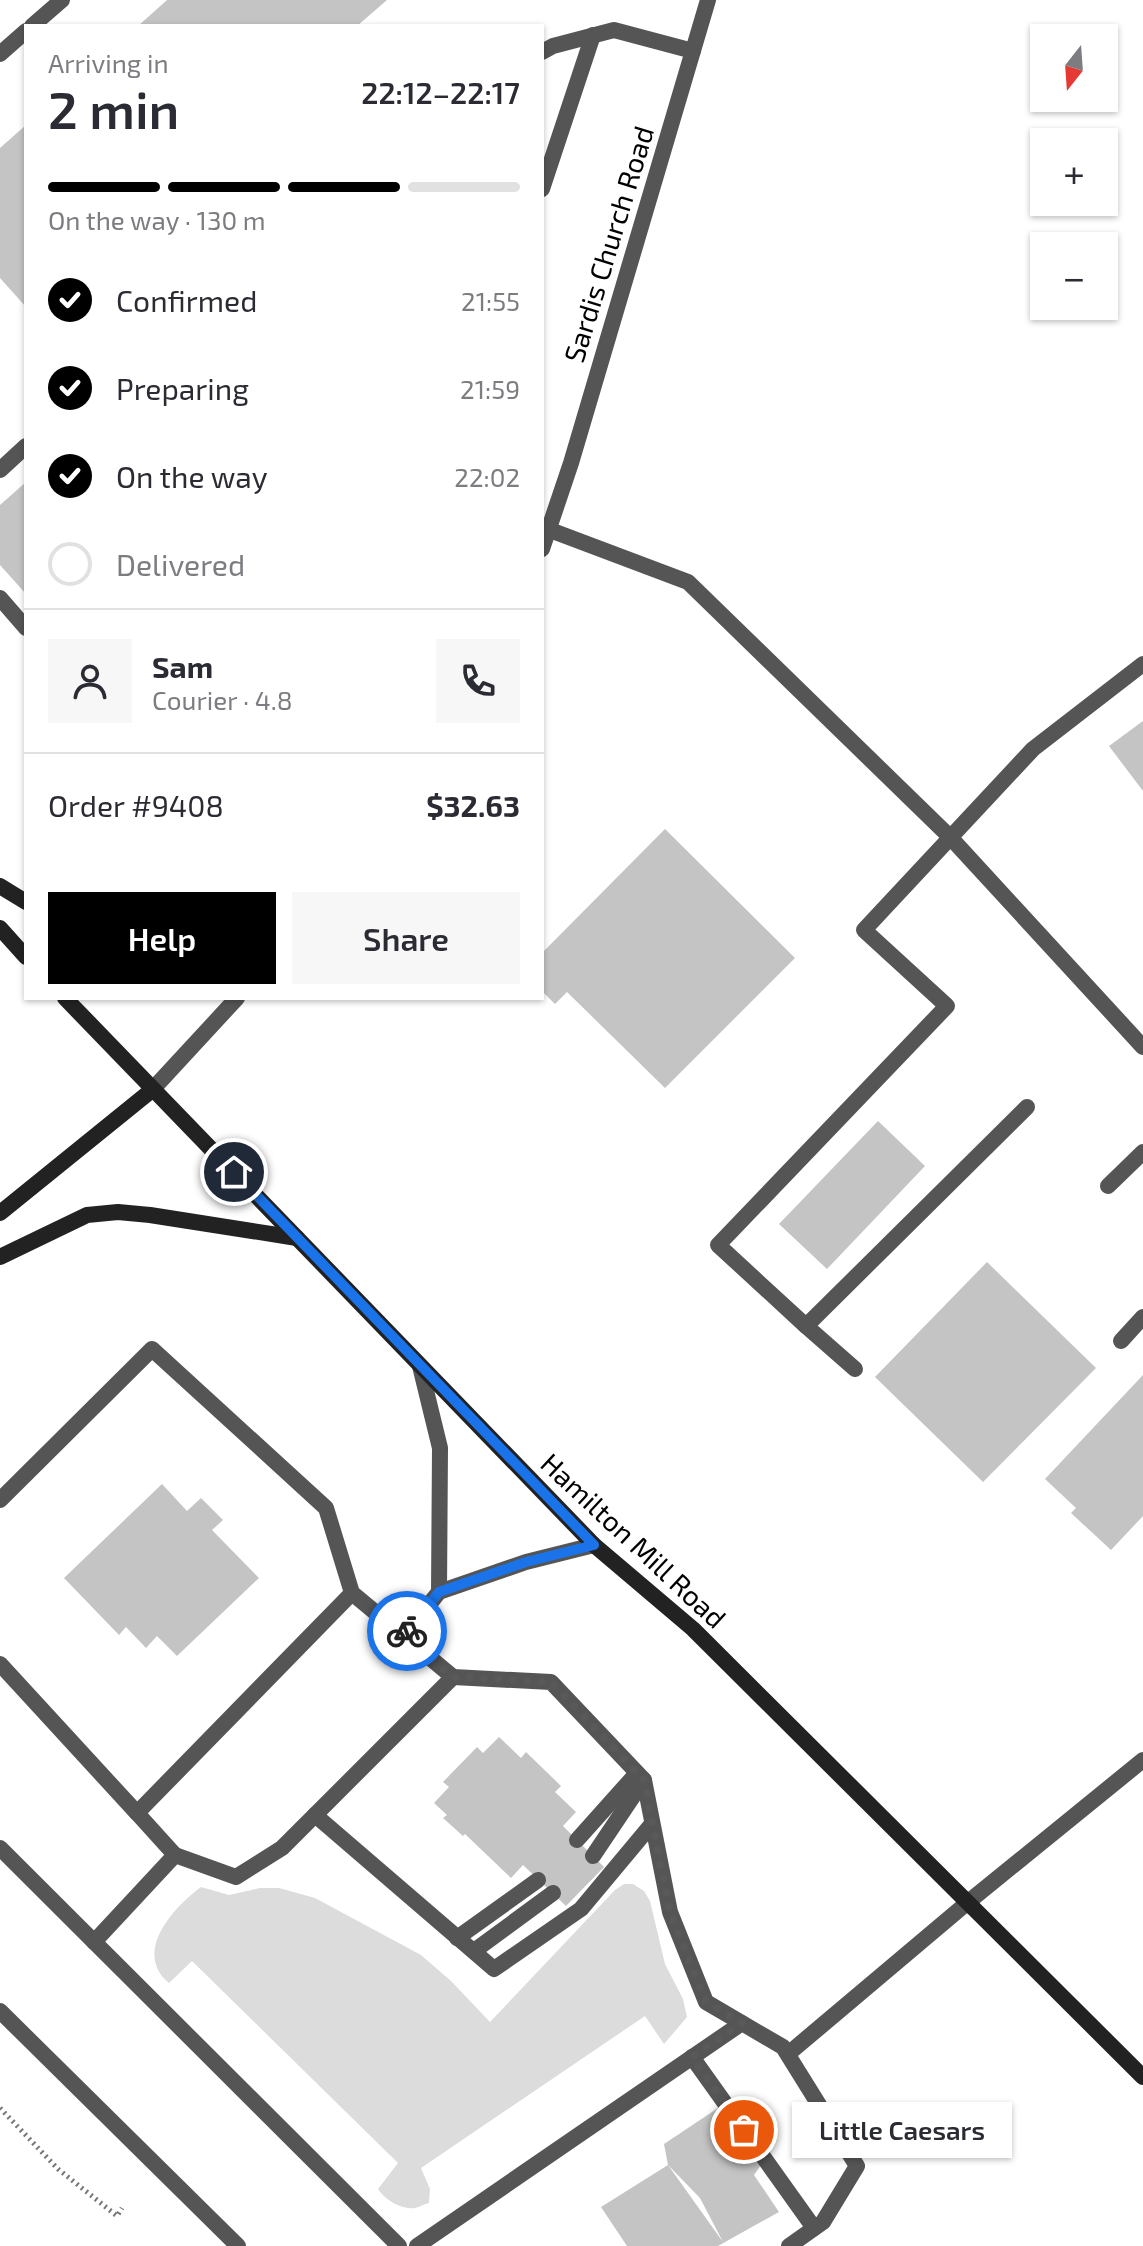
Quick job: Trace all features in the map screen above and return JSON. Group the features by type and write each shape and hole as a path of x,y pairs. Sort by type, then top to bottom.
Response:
{"main road":[{"path":"0,886 24,901"},
{"path":"0,928 24,955"},
{"name":"Hamilton Mill Road","path":"67,1000 594,1545 693,1629 1143,2077"},
{"path":"0,1213 152,1090"},
{"path":"0,1257 87,1215 118,1212 297,1238"}],"street":[{"path":"34,24 62,0"},
{"name":"Sardis Church Road","path":"545,528 575,447 708,0"},
{"path":"544,51 614,30 693,51"},
{"path":"0,54 24,33"},
{"path":"544,183 593,35"},
{"path":"0,470 24,448"},
{"path":"545,528 688,582 950,837 1143,1047"},
{"path":"0,598 24,626"},
{"path":"855,1369 718,1245 947,1006 864,930 1033,749 1143,664"},
{"path":"152,1090 235,1000"},
{"path":"806,1326 1027,1107"},
{"path":"1108,1186 1143,1152"},
{"path":"1121,1341 1143,1317"},
{"path":"0,1500 152,1349 326,1508 352,1593 453,1677 551,1682 640,1777 670,1912 706,2002 783,2047 857,2166 823,2222 789,2246"},
{"path":"420,1366 440,1448 439,1592"},
{"path":"404,1636 439,1592 526,1562 594,1545"},
{"path":"137,1813 352,1593"},
{"path":"0,1664 175,1855 236,1877 282,1848 453,1677"},
{"path":"788,2054 1143,1760"},
{"path":"577,1840 640,1777"},
{"path":"593,1856 640,1777"},
{"path":"315,1815 494,1969 581,1909 652,1824"},
{"path":"0,1848 399,2246"},
{"path":"94,1942 175,1855"},
{"path":"457,1938 538,1880"},
{"path":"474,1951 553,1893"},
{"path":"0,2011 238,2246"},
{"path":"417,2246 742,2023"},
{"path":"692,2057 814,2228"}],"path":[{"path":"0,2108 58,2169 117,2216 122,2208"}],"shaded area":[{"path":"624,1884 633,1884 644,1891 650,1901 665,1964 683,1999 687,2017 664,2044 645,2016 421,2168 430,2189 429,2203 415,2208 394,2203 378,2189 398,2163 192,1961 169,1983 159,1971 155,1958 156,1944 169,1918 201,1887 229,1895 260,1888 279,1888 315,1898 421,1955 490,2022"}],"building":[{"path":"167,0 387,0 359,24 140,24"},
{"path":"24,127 24,305 0,278 0,148"},
{"path":"24,484 24,592 0,565 0,505"},
{"path":"1143,721 1143,791 1109,746"},
{"path":"665,829 795,958 665,1088 567,992 555,1004 544,993 544,951"},
{"path":"878,1121 925,1166 827,1269 779,1224"},
{"path":"987,1262 1096,1368 983,1482 875,1377"},
{"path":"1143,1375 1143,1516 1111,1550 1071,1513 1076,1508 1045,1479"},
{"path":"162,1484 187,1511 201,1498 223,1520 212,1530 259,1578 177,1656 157,1636 146,1648 126,1627 119,1635 64,1578"},
{"path":"499,1737 521,1758 526,1752 561,1786 555,1792 576,1812 563,1826 604,1867 566,1906 523,1865 511,1878 465,1834 463,1836 443,1818 447,1815 434,1803 449,1787 443,1782 477,1747 483,1753"},
{"path":"718,2108 761,2165 754,2175 779,2212 718,2246 627,2246 601,2207 668,2165 664,2144","holes":["668,2165 700,2198 723,2242"]}],"way so far":[{"path":"407,1631 404,1636 453,1677 551,1682 644,1780 670,1912 706,2002 742,2023 692,2057 744,2130"}],"place":[{"name":"Little Caesars","path":"744,2130"}],"route":[{"path":"234,1172 594,1545 526,1562 439,1592 407,1631"}]}
